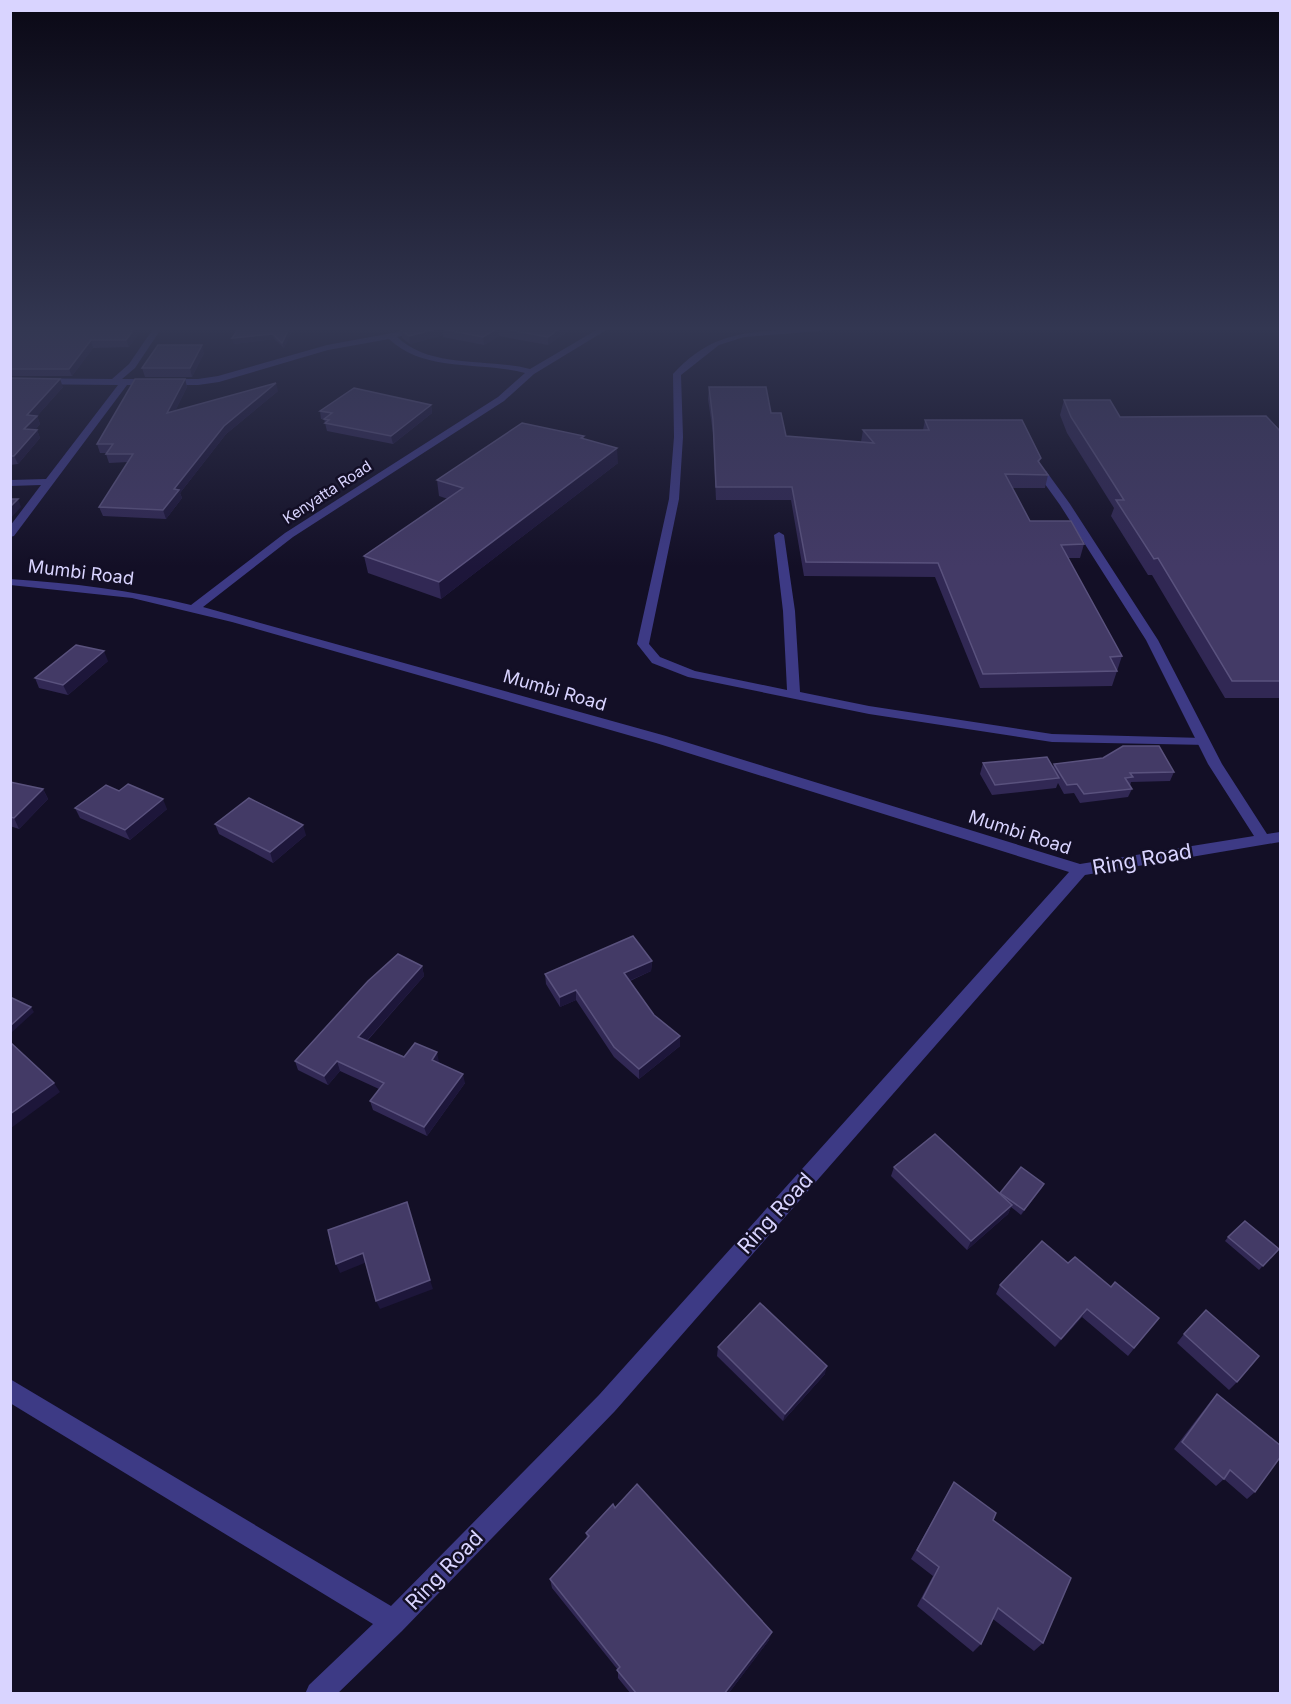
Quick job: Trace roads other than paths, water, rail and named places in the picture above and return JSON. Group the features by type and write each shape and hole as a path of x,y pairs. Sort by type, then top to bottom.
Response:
{"street":[{"path":"10,534 101,409"},
{"name":"Kenyatta Road","path":"193,609 289,535 486,409"},
{"path":"680,409 675,483 667,538 648,604 643,644 656,660 692,674 869,710 1052,738 1203,742"},
{"path":"1042,473 1065,504 1152,640 1203,742 1263,839"},
{"path":"10,483 50,482"},
{"path":"779,535 789,611 794,695"},
{"name":"Mumbi Road","path":"10,582 72,586 132,595 193,609 497,692 786,775 1080,870"},
{"name":"Ring Road","path":"318,1694 393,1622 607,1403 1080,870 1281,837"},
{"path":"10,1390 393,1622"}]}
